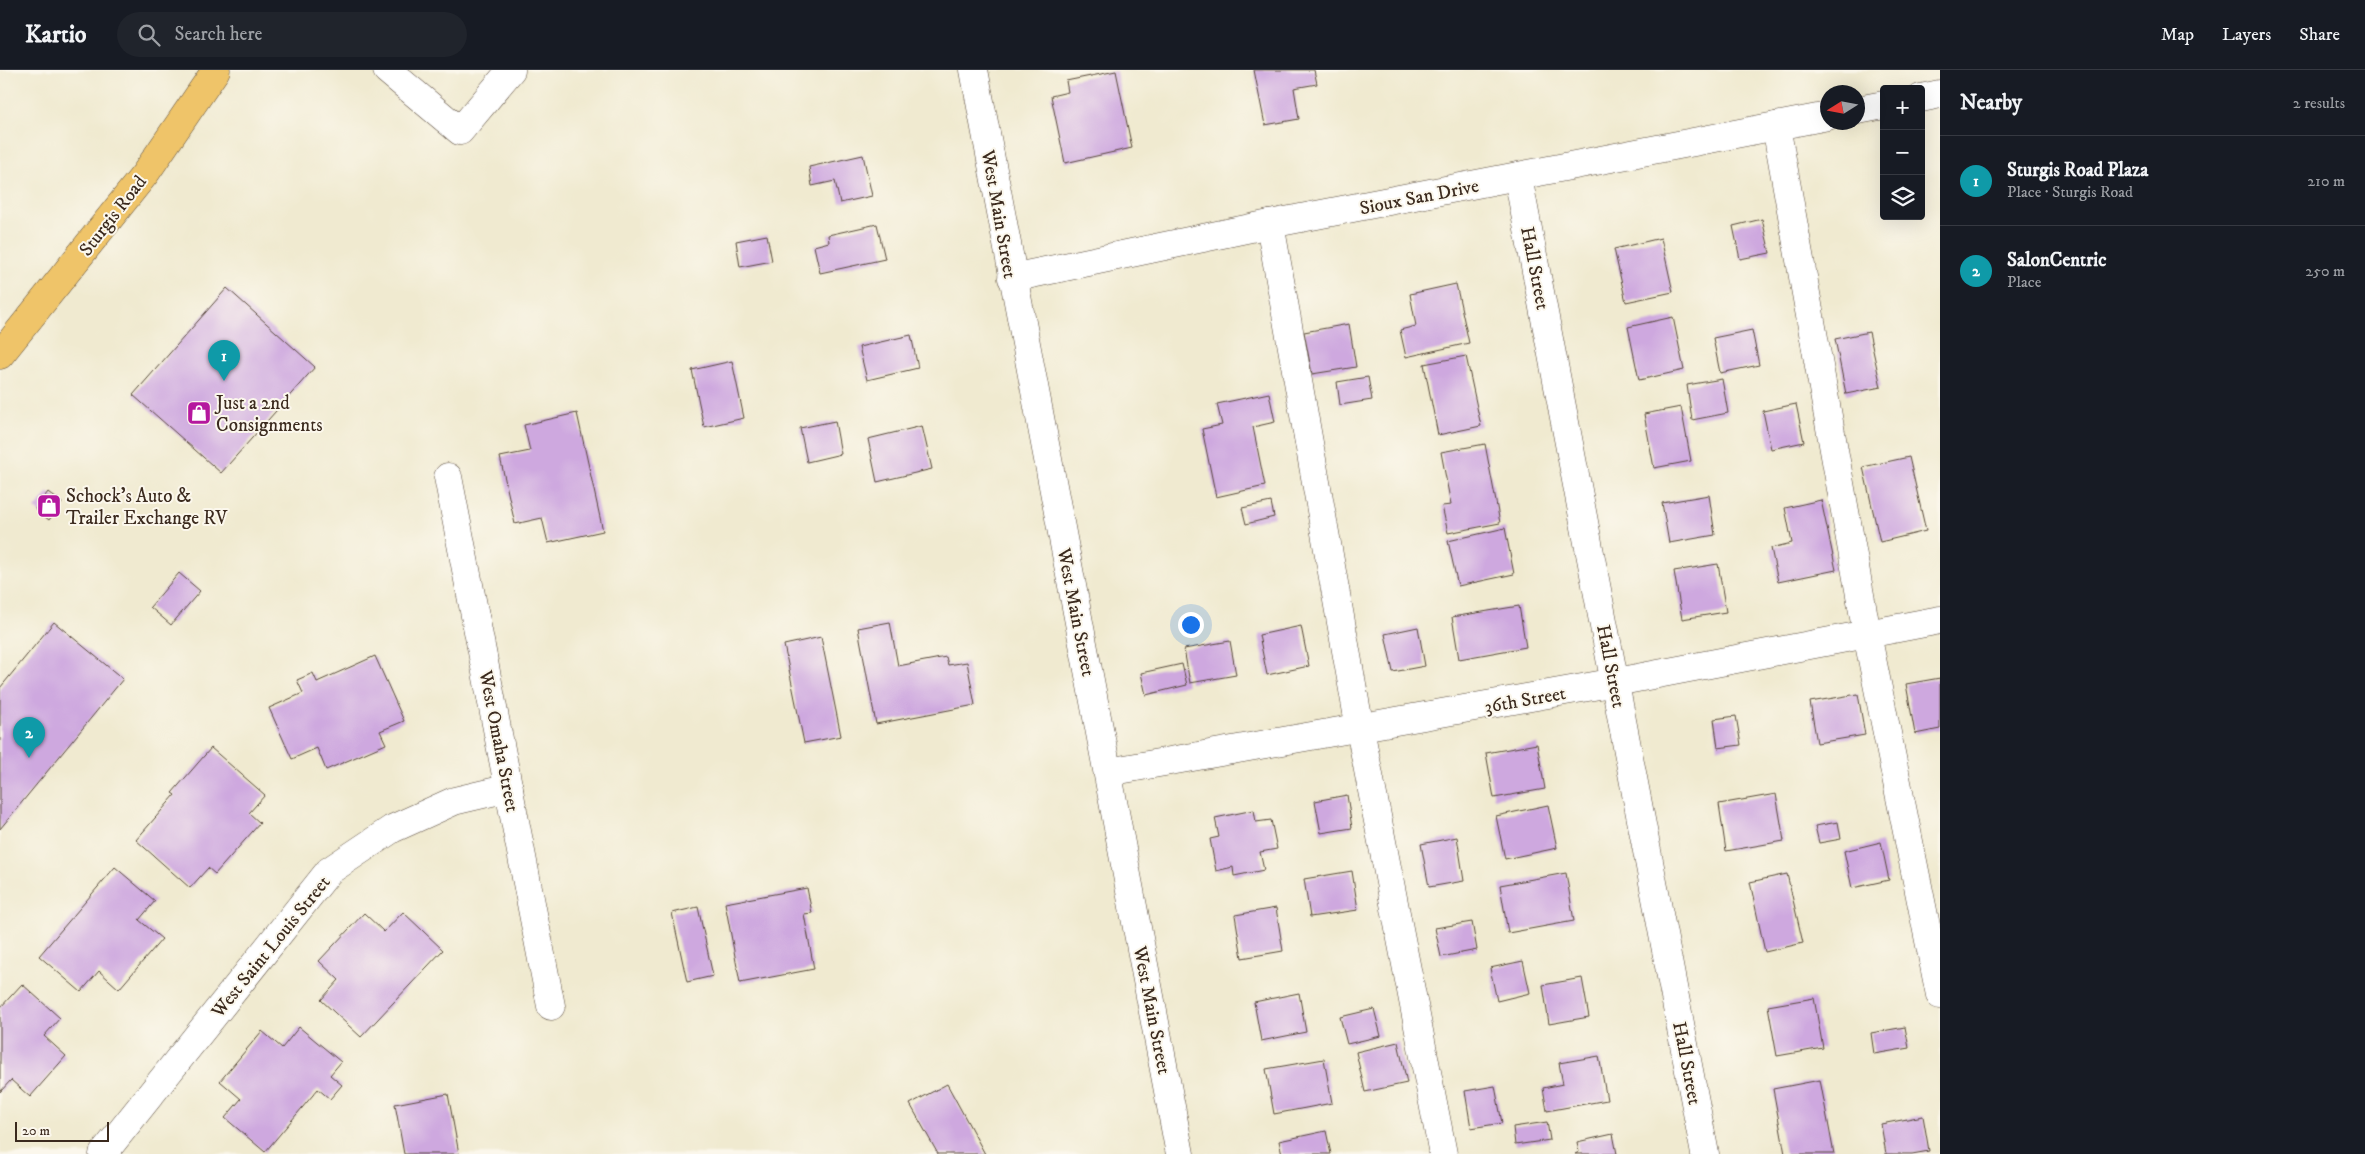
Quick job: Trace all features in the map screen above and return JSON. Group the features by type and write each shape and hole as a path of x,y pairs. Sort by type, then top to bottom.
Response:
{"main road":[{"name":"Sturgis Road","path":"0,355 145,174 216,70"}],"street":[{"path":"387,70 460,131 511,70"},
{"name":"West Main Street","path":"974,70 1012,278 1180,1154"},
{"path":"1925,97 1940,94"},
{"path":"1865,109 1880,106"},
{"name":"Sioux San Drive","path":"1012,278 1270,224 1820,118"},
{"path":"1776,126 1867,634 1940,995"},
{"name":"Hall Street","path":"1518,177 1705,1154"},
{"path":"1270,224 1360,729 1442,1154"},
{"name":"West Omaha Street","path":"448,477 551,1006"},
{"name":"36th Street","path":"1108,772 1360,729 1940,620"},
{"name":"West Saint Louis Street","path":"103,1154 330,872 392,829 454,801 509,788"}],"building":[{"path":"1254,70 1314,70 1317,84 1294,88 1299,119 1265,125"},
{"path":"1116,71 1132,148 1065,163 1051,96 1068,92 1066,81"},
{"path":"863,155 872,196 840,203 835,181 812,186 809,167"},
{"path":"1762,219 1770,253 1740,259 1733,226"},
{"path":"877,224 885,259 820,273 814,246 829,242 828,235"},
{"path":"767,235 772,261 740,267 736,241"},
{"path":"1661,238 1673,292 1626,302 1614,249"},
{"path":"1456,284 1469,343 1406,357 1400,330 1416,326 1410,294"},
{"path":"227,288 315,367 221,473 133,395"},
{"path":"1673,317 1684,370 1639,380 1628,327"},
{"path":"1349,324 1356,367 1312,374 1304,332"},
{"path":"1752,330 1759,365 1720,373 1713,338"},
{"path":"1869,332 1881,387 1846,394 1835,339"},
{"path":"911,335 918,368 867,380 859,347"},
{"path":"1466,356 1481,426 1438,435 1424,364"},
{"path":"732,361 744,418 704,427 692,370"},
{"path":"1368,377 1372,400 1340,405 1337,382"},
{"path":"1722,379 1728,413 1692,420 1687,385"},
{"path":"1269,393 1275,422 1253,427 1265,486 1216,497 1202,429 1222,425 1217,404"},
{"path":"1796,404 1804,442 1771,449 1763,411"},
{"path":"1681,407 1691,461 1654,468 1644,414"},
{"path":"577,413 603,531 548,543 542,518 515,524 500,457 530,451 524,425"},
{"path":"835,421 841,454 807,462 800,428"},
{"path":"922,426 932,469 877,482 868,439"},
{"path":"1485,444 1500,523 1448,533 1442,506 1451,505 1441,452"},
{"path":"1909,457 1926,531 1880,542 1863,467"},
{"name":"Schock's Auto & Trailer Exchange RV","path":"48,492 62,503 49,520 35,509"},
{"path":"1709,495 1715,535 1669,543 1662,503"},
{"path":"1821,500 1836,570 1778,582 1771,548 1792,543 1785,508"},
{"path":"1271,502 1274,517 1246,524 1242,508"},
{"path":"1505,528 1514,574 1458,586 1448,541"},
{"path":"1718,564 1726,612 1682,619 1674,571"},
{"path":"179,573 200,591 171,625 150,607"},
{"path":"1519,606 1526,647 1459,659 1452,617"},
{"path":"54,622 123,679 0,829 0,688"},
{"path":"890,622 898,666 946,657 948,665 967,662 975,705 876,724 858,628"},
{"path":"1301,626 1309,666 1267,675 1259,635"},
{"path":"1418,627 1425,666 1393,672 1385,634"},
{"path":"821,637 841,736 804,743 784,645"},
{"path":"1230,641 1236,675 1190,683 1184,649"},
{"path":"375,656 404,721 380,731 386,744 326,770 317,748 292,759 269,708 303,693 297,680 313,673 317,682"},
{"path":"1182,664 1187,685 1146,695 1141,673"},
{"path":"1940,678 1940,729 1915,734 1906,684"},
{"path":"1858,694 1865,735 1817,743 1810,702"},
{"path":"1736,716 1741,745 1718,748 1714,719"},
{"path":"1537,744 1545,789 1494,798 1486,753"},
{"path":"211,748 265,795 249,813 260,823 215,874 208,868 190,888 136,840 175,795 172,793"},
{"path":"1776,794 1784,841 1726,851 1719,804"},
{"path":"1347,795 1352,828 1321,833 1315,801"},
{"path":"1548,805 1557,848 1505,859 1496,816"},
{"path":"1254,810 1256,822 1271,820 1277,849 1260,852 1264,870 1234,876 1233,867 1216,871 1210,839 1219,837 1215,818"},
{"path":"1838,822 1841,839 1819,843 1815,826"},
{"path":"1457,837 1464,881 1429,887 1421,844"},
{"path":"1881,842 1889,880 1852,888 1844,851"},
{"path":"115,867 155,901 139,920 162,939 119,989 99,971 81,992 39,956"},
{"path":"1352,871 1358,910 1310,917 1304,879"},
{"path":"1566,873 1574,921 1508,933 1500,885"},
{"path":"1787,874 1803,943 1765,952 1750,882"},
{"path":"807,888 812,913 804,914 814,969 740,983 725,903"},
{"path":"698,907 713,976 687,982 672,913"},
{"path":"1276,908 1283,951 1242,958 1235,915"},
{"path":"403,912 443,950 361,1037 321,1000 339,980 319,961 364,913 384,932"},
{"path":"1472,922 1477,950 1441,957 1435,928"},
{"path":"1523,961 1530,993 1497,1001 1490,968"},
{"path":"1582,978 1589,1017 1549,1024 1543,985"},
{"path":"22,984 60,1018 44,1036 66,1056 30,1097 11,1080 0,1092 0,1008"},
{"path":"1299,993 1306,1032 1261,1041 1254,1002"},
{"path":"1814,998 1823,1048 1777,1056 1768,1006"},
{"path":"1374,1009 1381,1036 1347,1044 1340,1017"},
{"path":"299,1027 341,1062 330,1075 342,1085 330,1099 318,1089 265,1152 225,1118 241,1099 220,1081 262,1031 282,1048"},
{"path":"1905,1027 1909,1048 1874,1054 1871,1033"},
{"path":"1398,1042 1407,1083 1365,1092 1356,1052"},
{"path":"1599,1056 1607,1100 1547,1111 1543,1088 1563,1084 1559,1063"},
{"path":"1324,1059 1332,1103 1274,1114 1266,1069"},
{"path":"1820,1080 1834,1154 1785,1154 1773,1089"},
{"path":"947,1084 985,1154 938,1154 910,1104"},
{"path":"1495,1086 1502,1123 1471,1128 1465,1091"},
{"path":"448,1094 459,1154 404,1154 395,1104"},
{"path":"1923,1116 1929,1151 1912,1154 1886,1154 1881,1124"},
{"path":"1547,1122 1550,1140 1515,1145 1513,1127"},
{"path":"1326,1131 1331,1154 1282,1154 1279,1141"},
{"path":"1613,1134 1617,1154 1575,1154 1579,1152 1577,1142"}],"place":[{"name":"Sturgis Road Plaza","path":"224,381"},
{"name":"Just a 2nd Consignments","path":"199,413"},
{"name":"Schock's Auto & Trailer Exchange RV","path":"49,506"},
{"name":"SalonCentric","path":"29,758"}]}
